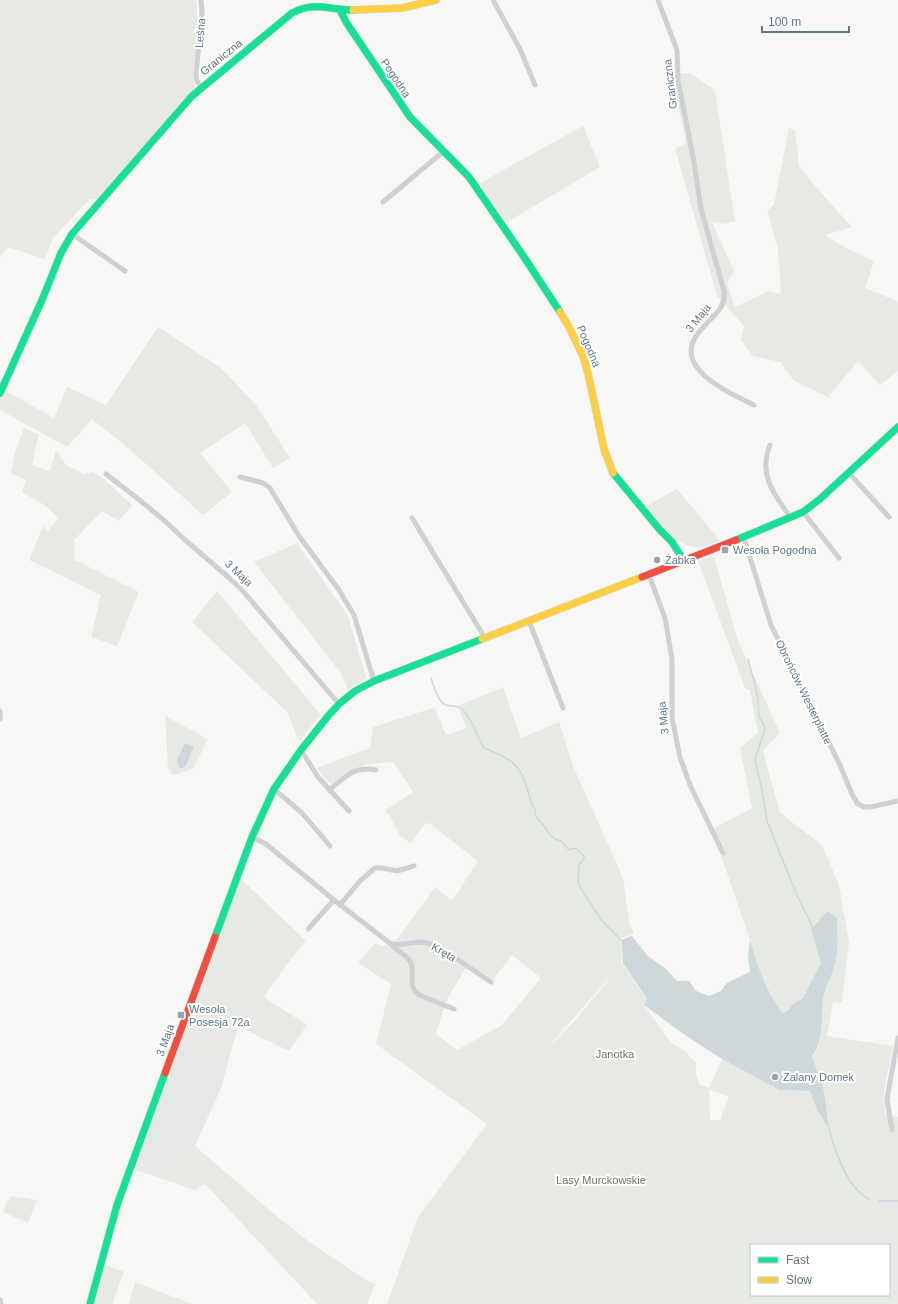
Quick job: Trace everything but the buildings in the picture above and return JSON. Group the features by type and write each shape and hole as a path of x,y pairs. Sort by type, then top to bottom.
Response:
{"street":[{"name":"Leśna","path":"201,0 202,13 196,80 202,87"},
{"name":"Graniczna","path":"0,393 42,300 61,253 72,234 192,96 288,15 298,9 318,6 340,10 379,9 421,5 436,0"},
{"path":"493,0 520,49 535,85"},
{"name":"Graniczna","path":"658,0 677,50 678,80 694,167"},
{"name":"Pogodna","path":"340,10 346,22 410,117 469,177 524,257 569,327 583,356 604,449 614,474 660,530 672,542 684,561"},
{"path":"383,202 444,151"},
{"name":"3 Maja","path":"694,167 701,209 725,296 722,306 695,338 692,344 692,358 697,367 714,384 754,405"},
{"path":"72,234 125,271"},
{"name":"3 Maja","path":"90,1304 117,1205 127,1176 252,837 274,789 301,750 339,704 356,691 374,681 744,538 791,518 803,512 820,499 898,427"},
{"path":"770,445 766,464 766,474 776,498 791,518"},
{"path":"849,473 890,518"},
{"name":"3 Maja","path":"106,474 160,518 242,590 339,704"},
{"path":"240,477 262,483 270,488 299,536 339,590 354,615 374,681"},
{"path":"803,512 839,558"},
{"path":"412,518 485,638"},
{"name":"Obrońców Westerplatte","path":"744,538 771,625 840,765 857,803 864,807 870,807 898,800"},
{"name":"3 Maja","path":"649,575 665,618 672,659 672,718 680,757 690,785 723,853"},
{"path":"529,621 563,708"},
{"path":"0,711 0,719"},
{"path":"301,750 318,777 349,810"},
{"path":"329,790 351,773 360,769 368,768 376,770"},
{"path":"274,789 302,813 330,846"},
{"path":"252,837 266,844 409,960 411,963 412,985 419,995 454,1009"},
{"path":"340,905 360,881 375,868 396,871 414,866"},
{"path":"308,929 334,900"},
{"name":"Kręta","path":"391,944 399,946 424,942 439,947 491,982"},
{"path":"892,1130 887,1099 896,1060 898,1038"},
{"path":"0,1300 1,1304"}],"shaded area":[{"path":"185,743 194,746 186,766 180,769 177,760"},
{"path":"827,911 837,918 837,953 834,968 823,999 820,1036 816,1050 812,1056 824,1091 829,1129 817,1110 810,1091 779,1090 722,1059 685,1035 644,1005 647,999 623,963 621,940 632,936 648,956 666,969 677,981 689,981 696,991 709,996 721,991 727,983 750,972 748,957 750,940 763,978 771,996 782,1013 803,998 821,963 811,930"},
{"path":"179,1048 227,1066 221,1088 195,1146 133,1169"}],"green space":[{"path":"0,0 196,0 198,32 194,64 194,84 196,90 101,199 90,199 53,238 45,259 7,247 0,258"},
{"path":"689,73 715,90 735,221 723,224 712,222 734,271 727,284 735,307 768,291 781,294 778,249 767,211 774,205 789,128 795,130 799,166 852,227 825,235 844,247 874,261 865,288 897,301 898,371 880,385 858,361 828,397 794,381 780,362 753,356 741,340 744,326 717,296 675,149 686,143 672,74"},
{"path":"583,126 600,167 507,222 480,183"},
{"path":"158,327 221,368 256,405 290,458 273,468 245,423 200,453 232,492 203,515 127,447 92,419 67,447 0,410 0,388 54,418 67,387 106,405"},
{"path":"24,428 39,434 32,465 50,471 56,450 66,465 84,474 93,472 104,479 132,505 119,521 102,511 74,540 75,560 139,592 117,646 91,637 101,595 29,560 43,526 48,531 58,518 46,506 22,492 26,480 11,473 15,452"},
{"path":"677,489 717,537 719,542 704,547 698,547 680,542 667,531 646,506"},
{"path":"297,543 348,616 366,678 348,690 341,673 254,562"},
{"path":"714,556 738,641 780,733 763,751 780,813 822,845 839,885 849,942 842,1003 833,1002 827,1036 893,1046 884,1092 885,1114 898,1117 898,1304 387,1304 418,1217 487,1124 376,1044 391,984 358,963 375,943 384,947 398,938 435,887 450,899 454,898 478,861 429,823 425,824 411,843 401,837 386,810 413,792 393,762 368,764 331,784 316,768 370,748 373,727 433,708 435,708 446,735 466,728 458,706 503,687 521,738 559,722 573,766 623,878 629,921 634,934 620,938 622,963 647,1000 644,1005 671,1043 685,1051 696,1063 696,1074 699,1084 709,1088 722,1059 779,1090 810,1091 817,1110 824,1091 812,1056 817,1049 822,1023 823,997 835,963 827,911 811,930 821,963 804,996 781,1013 773,1000 756,964 750,940 712,829 752,808 740,748 758,733 750,690 745,688 698,561","holes":["512,955 541,978 502,1025 457,1050 436,1034 446,1001 468,964 493,980","607,980 578,1017 544,1052","709,1089 729,1097 720,1120 710,1120"]},
{"path":"217,591 321,715 299,741 287,712 192,622"},
{"path":"165,716 208,739 193,769 173,775 168,768"},
{"path":"240,878 306,941 287,964 264,997 307,1025 289,1051 238,1026 227,1066 179,1048"},
{"path":"195,1146 269,1210 308,1241 366,1280 375,1284 367,1304 317,1304 205,1184 195,1190 133,1169"},
{"path":"10,1196 37,1200 28,1223 3,1212"},
{"path":"105,1264 124,1272 112,1304 95,1304"},
{"path":"135,1282 192,1304 129,1304"}],"waterway":[{"path":"748,659 758,699 759,716 765,728 755,760 767,821 796,893 813,928"},
{"path":"431,678 441,701 448,706 459,707 463,710 484,748 505,758 518,768 522,775 532,805 535,809 536,817 546,828 549,834 555,839 561,841 569,850 575,848 584,856 579,865 578,882 603,922 621,940"},
{"path":"829,1129 843,1168 855,1187 861,1194 869,1199"},
{"path":"879,1201 898,1201"}],"traffic: fast":[{"path":"0,393 42,300 61,253 72,234 192,96 292,13 308,7 353,10"},
{"path":"340,10 346,22 410,117 469,177 560,312"},
{"path":"736,540 803,512 820,499 898,427"},
{"path":"613,473 660,530 672,542 684,561"},
{"path":"215,937 252,837 274,789 301,750 328,716 339,704 355,691 374,681 482,639"},
{"path":"90,1304 117,1205 165,1073"}],"traffic: slow":[{"path":"353,10 402,8 436,0"},
{"path":"560,312 583,356 604,449 613,473"},
{"path":"482,639 642,577"}],"traffic: jam":[{"path":"642,577 736,540"},
{"path":"165,1073 215,937"}],"place":[{"name":"Wesoła Pogodna","path":"725,550"},
{"name":"Żabka","path":"657,560"},
{"name":"Wesoła Posesja 72a","path":"181,1015"},
{"name":"Zalany Domek","path":"775,1077"}],"park label":[{"name":"Janotka","path":"615,1054"},
{"name":"Lasy Murckowskie","path":"601,1180"}]}
